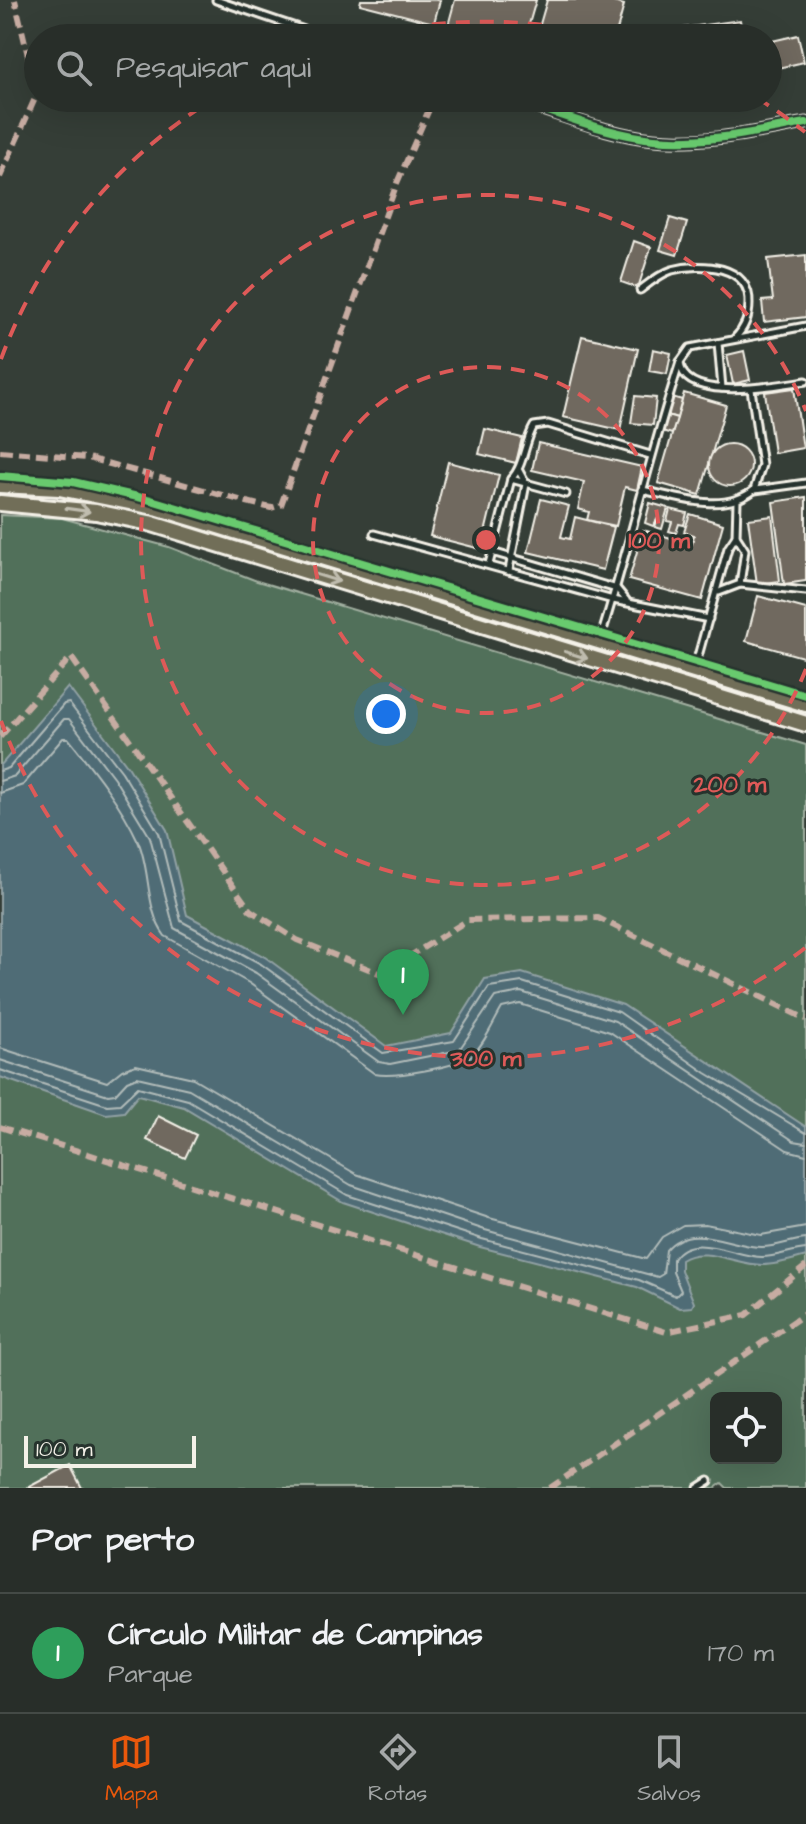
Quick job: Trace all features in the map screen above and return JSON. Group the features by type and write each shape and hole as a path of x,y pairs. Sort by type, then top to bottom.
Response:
{"main road":[{"path":"0,485 59,488 159,508 806,704"},
{"path":"0,503 96,512 149,523 806,724"}],"street":[{"path":"550,112 653,139 685,141 806,123"}],"lane":[{"path":"216,0 287,24"},
{"path":"640,290 672,270 705,267 734,273 744,281 750,302 745,325 731,341"},
{"path":"600,640 617,589 650,455 680,362 690,348 806,326"},
{"path":"718,343 722,388"},
{"path":"680,362 682,374 691,382 722,388 751,389 806,381"},
{"path":"751,389 762,465 754,490"},
{"path":"489,564 511,479 519,471 534,426 543,424 650,455"},
{"path":"509,570 526,484 519,471"},
{"path":"511,479 566,494"},
{"path":"642,490 702,502 737,500 754,490 806,483"},
{"path":"695,668 728,548 736,536 737,500"},
{"path":"374,534 613,600 626,600 709,619"},
{"path":"736,536 745,550 740,584"},
{"path":"492,552 617,589 626,600"},
{"path":"718,592 740,584 806,591"},
{"path":"698,1488 709,1481"}],"green space":[{"path":"0,515 62,518 169,547 257,581 806,745 806,1488 727,1488 722,1483 715,1488 0,1488"}],"water":[{"path":"68,687 129,768 167,830 187,915 265,957 386,1046 451,1033 485,979 522,973 623,1005 806,1127 806,1256 762,1265 710,1255 690,1256 681,1260 681,1270 694,1303 692,1307 680,1308 637,1287 480,1247 343,1202 184,1107 138,1095 124,1112 106,1114 0,1077 0,766"}],"building":[{"path":"361,0 440,0 434,23 360,4"},
{"path":"455,0 536,0 529,24 448,24"},
{"path":"547,0 606,0 624,5 619,24 540,24"},
{"path":"740,20 741,24 711,24"},
{"path":"798,35 804,62 782,67 782,39"},
{"path":"670,218 687,223 677,255 660,250"},
{"path":"634,241 651,247 638,288 621,282"},
{"path":"806,255 806,317 764,322 762,301 773,300 768,259"},
{"path":"582,336 638,349 620,430 563,417"},
{"path":"653,349 671,353 667,374 649,371"},
{"path":"744,351 750,380 733,384 727,355"},
{"path":"794,388 803,448 774,453 765,392"},
{"path":"684,393 726,405 700,495 658,483"},
{"path":"635,396 656,398 653,425 631,423"},
{"path":"672,397 682,400 677,418 667,415"},
{"path":"667,415 677,418 672,434 662,431"},
{"path":"485,429 522,438 516,463 479,454"},
{"path":"538,443 642,467 637,490 625,487 616,526 587,520 589,512 578,509 584,482 532,470"},
{"path":"730,444 745,450 751,465 745,480 730,486 715,480 709,465 715,450"},
{"path":"448,462 499,475 481,549 430,536"},
{"path":"806,497 806,581 784,584 773,502"},
{"path":"541,499 569,506 561,537 570,539 575,517 614,527 603,570 528,552"},
{"path":"650,503 668,508 662,529 655,527 658,518 653,526 645,523"},
{"path":"670,509 687,513 684,525 679,524 676,533 669,531 672,522 667,521"},
{"path":"690,514 723,524 702,600 629,580 643,530 692,544 694,535 684,532"},
{"path":"772,516 780,581 757,584 748,519"},
{"path":"758,596 806,609 806,658 746,641"},
{"path":"158,1116 196,1135 185,1158 147,1140"},
{"path":"70,1465 82,1488 27,1488"}],"marked path":[{"path":"15,0 24,38"},
{"path":"0,177 29,112"},
{"path":"0,451 88,458 271,508 281,505 397,183 428,112"},
{"path":"0,737 71,657 250,910 297,940 381,974 468,920 598,918 806,1019"},
{"path":"0,1127 666,1332 746,1315 806,1266"},
{"path":"550,1488 806,1313"}],"cycle path":[{"path":"550,112 635,136 673,140 711,139 806,123"},
{"path":"0,476 73,482 151,500 806,695"}],"place":[{"name":"Círculo Militar de Campinas","path":"403,1015"}]}
